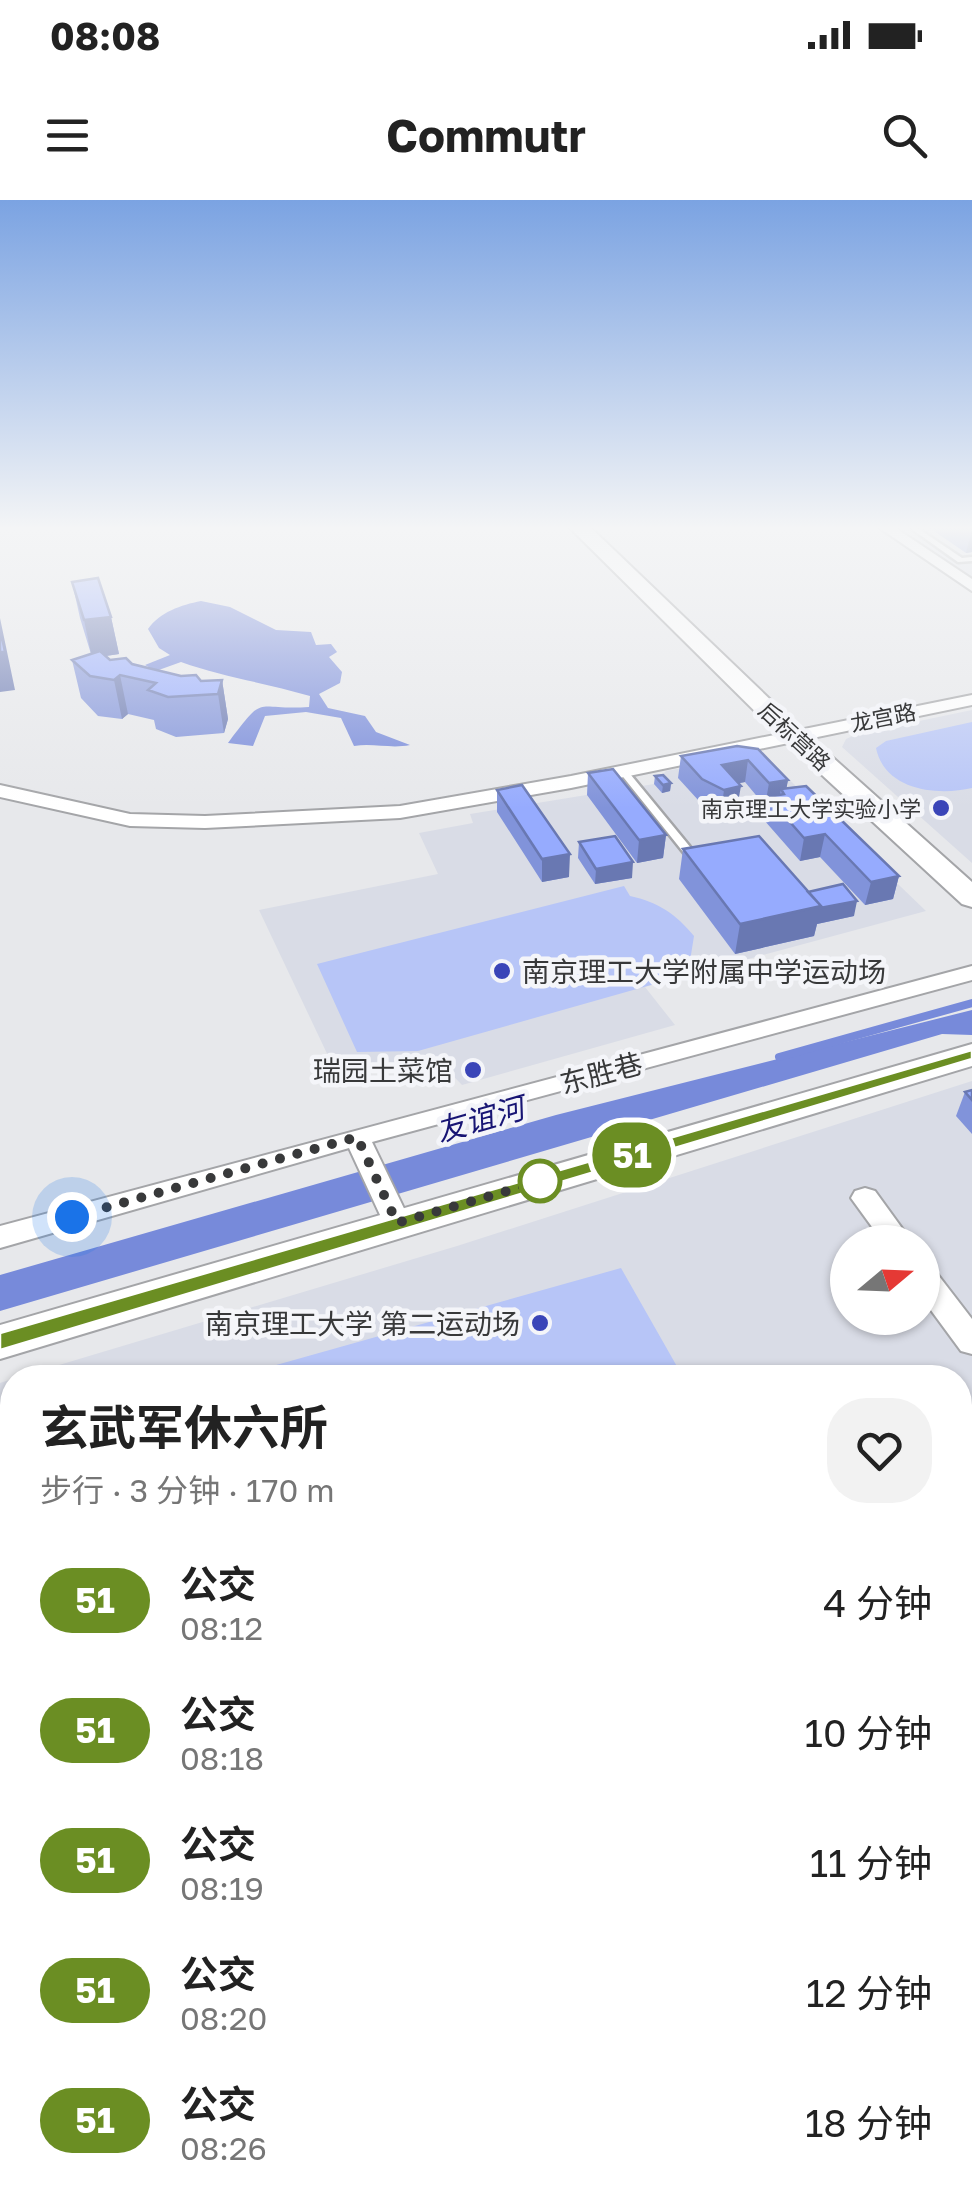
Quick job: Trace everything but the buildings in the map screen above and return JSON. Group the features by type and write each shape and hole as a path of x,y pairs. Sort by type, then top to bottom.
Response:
{"street":[{"name":"后标营路","path":"675,621 972,898"},
{"name":"龙宫路","path":"0,792 130,820 205,822 400,812 623,772 972,700"},
{"name":"东胜巷","path":"0,1238 360,1144 972,973"},
{"path":"0,1342 390,1209 962,1058"},
{"path":"360,1144 390,1209"},
{"path":"865,1198 885,1225"},
{"path":"940,1300 972,1342"}],"lane":[{"path":"623,772 703,869"}],"shaded area":[{"name":"南京理工大学实验小学","path":"972,710 972,863 842,747 846,739 857,734"},
{"path":"972,722 972,788 929,790 901,782 881,762 876,748 886,741"},
{"path":"747,756 772,763 926,911 645,987 675,1025 462,1085 432,1054 340,1081 259,910 438,874 419,833 473,823 470,814 654,784 666,771"},
{"name":"南京理工大学附属中学运动场","path":"624,886 630,896 658,905 673,915 694,936 690,961 679,977 418,1051 357,1052 317,964"},
{"path":"972,1081 972,1365 59,1365 457,1246"},
{"name":"南京理工大学 第二运动场","path":"621,1268 676,1365 277,1365"}],"water":[{"path":"257,621 276,630 311,632 316,645 331,644 337,652 329,657 342,672 340,683 319,694 328,708 365,716 376,732 410,745 354,746 341,718 306,712 265,716 253,746 228,743 256,710 269,706 309,707 310,696 181,662 156,671 145,665 170,655 159,648 148,629 153,623"},
{"path":"972,1010 972,1035 942,1034 0,1311 0,1275 556,1115"}],"waterway":[{"name":"友谊河","path":"779,1057 972,1003"}],"bus line":[{"name":"51","path":"0,1342 972,1055"}],"place":[{"name":"南京理工大学实验小学","path":"941,808"},
{"name":"南京理工大学附属中学运动场","path":"502,971"},
{"name":"瑞园土菜馆","path":"473,1070"},
{"name":"南京理工大学 第二运动场","path":"540,1323"}],"route":[{"path":"72,1217 357,1137 397,1223 545,1180 540,1181"}]}
